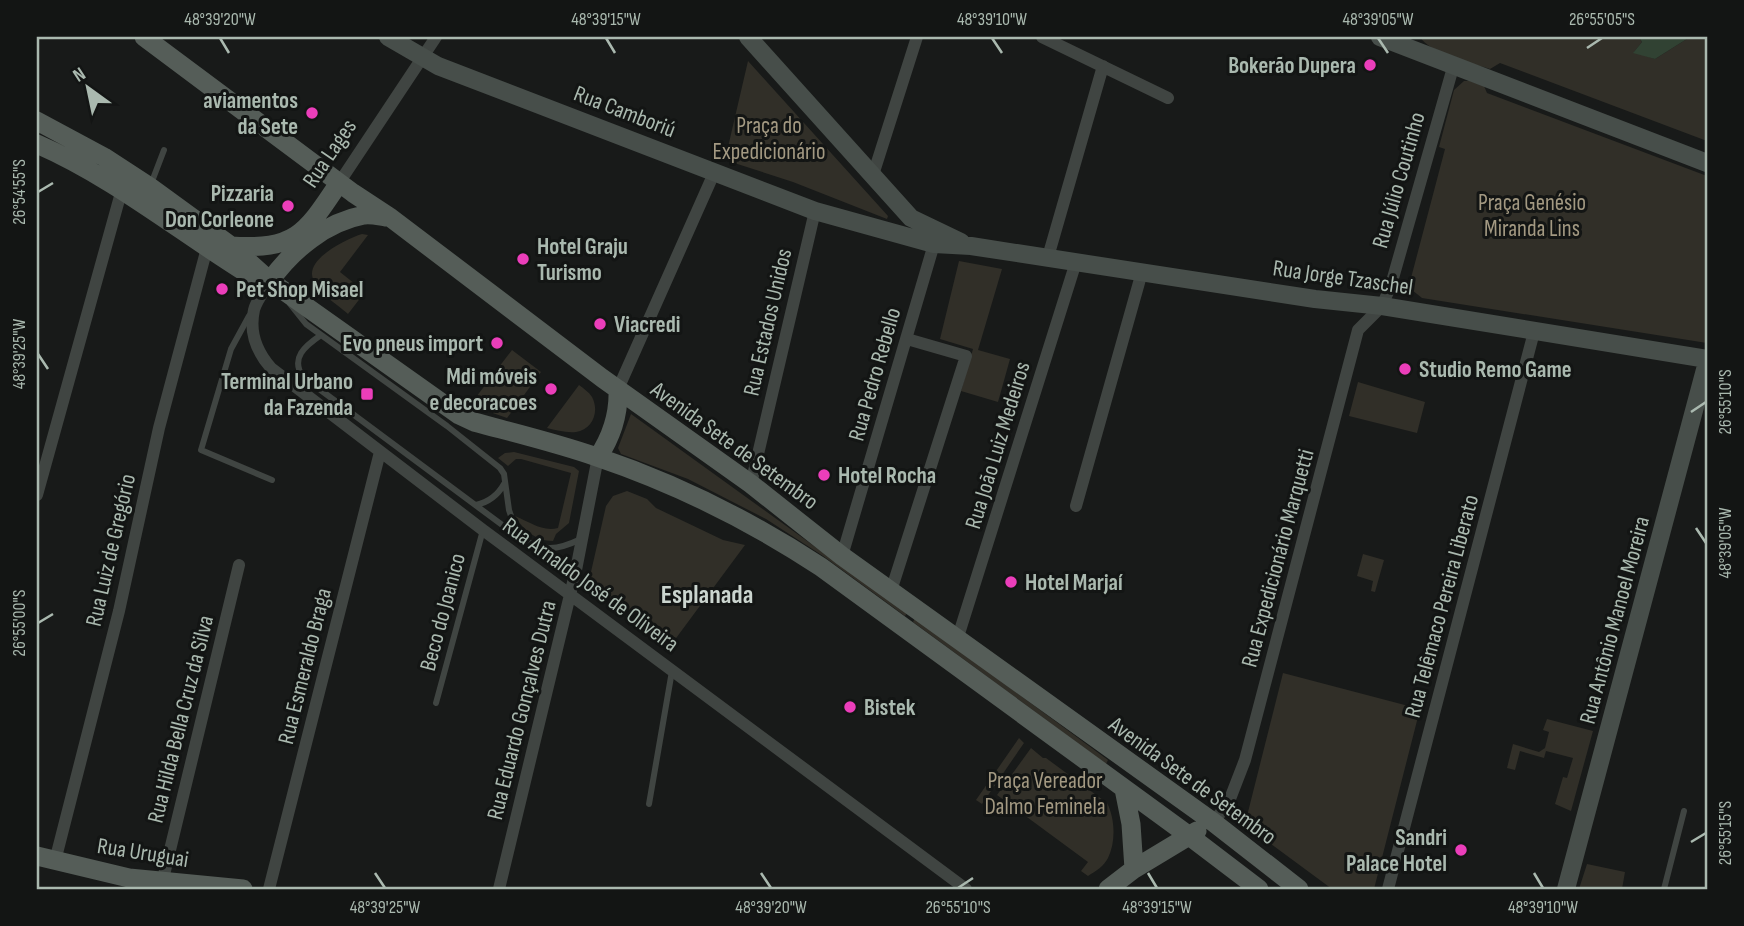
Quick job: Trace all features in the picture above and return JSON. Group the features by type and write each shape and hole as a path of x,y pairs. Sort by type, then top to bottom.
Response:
{"main road":[{"name":"Avenida Sete de Setembro","path":"144,37 618,389 751,484 842,556 1213,822 1300,889"},
{"name":"Rua Camboriú","path":"388,37 422,58 815,211 934,244 971,246"},
{"path":"748,37 911,218 971,246"},
{"path":"1380,37 1707,163"},
{"path":"37,121 126,181 206,248 254,277 270,281"},
{"path":"37,144 90,170 150,187 231,246 270,281"},
{"name":"Rua Lages","path":"231,246 262,248 287,242 305,229 339,183"},
{"path":"270,281 299,249 335,225 366,214 390,218"},
{"name":"Rua Jorge Tzaschel","path":"971,246 1315,299 1382,306 1534,332 1663,350 1707,361"},
{"name":"Avenida Sete de Setembro","path":"270,281 459,415 474,422 598,457 718,506 776,537 821,567 1259,889"},
{"name":"Rua Antônio Manoel Moreira","path":"1566,889 1707,361"},
{"path":"598,457 609,439 615,420 618,389"},
{"path":"1123,882 1131,824 1124,789"},
{"path":"1123,882 1188,835 1213,822"},
{"name":"Rua Uruguai","path":"46,858 129,878 243,889"}],"street":[{"name":"Rua Lages","path":"339,183 436,37"},
{"path":"873,176 917,37"},
{"path":"1042,37 1168,97"},
{"name":"Rua Júlio Coutinho","path":"1382,306 1391,285 1454,64"},
{"path":"1048,257 1103,66"},
{"path":"618,389 715,171"},
{"path":"37,495 126,181"},
{"name":"Rua Estados Unidos","path":"751,484 815,211"},
{"name":"Rua Pedro Rebello","path":"842,556 934,244"},
{"name":"Rua Luiz de Gregório","path":"46,858 119,611 159,428 206,248"},
{"name":"Rua João Luiz Medeiros","path":"957,640 1076,262"},
{"path":"1076,506 1142,272"},
{"path":"254,309 270,281"},
{"name":"Rua Expedicionário Marquetti","path":"1213,822 1228,804 1245,760 1358,330 1382,306"},
{"name":"Rua Arnaldo José de Oliveira","path":"254,309 254,340 260,356 271,368 483,530 966,889"},
{"name":"Rua Telêmaco Pereira Liberato","path":"1388,889 1534,332"},
{"path":"891,591 966,356 907,339"},
{"name":"Rua Esmeraldo Braga","path":"269,889 380,452"},
{"name":"Rua Eduardo Gonçalves Dutra","path":"499,889 583,538 598,457"},
{"name":"Rua Hilda Bella Cruz da Silva","path":"162,883 239,565"}],"lane":[{"path":"150,187 164,150"},
{"path":"270,281 296,314 321,335 447,426 500,468 504,474 509,510 517,536"},
{"path":"254,309 231,349 201,450 272,480"},
{"path":"321,335 299,355 298,370 303,377 517,536 546,549 566,546 583,538"},
{"path":"476,505 495,496 504,484"},
{"name":"Beco do Joanico","path":"436,704 483,530"},
{"path":"649,804 673,669"},
{"path":"1664,889 1684,811"}],"green space":[{"path":"1420,37 1639,37 1642,42 1634,52 1655,59 1690,37 1707,38 1707,141 1500,63 1490,69 1452,57 1432,48"},
{"name":"Praça do Expedicionário","path":"748,61 888,216 887,219 793,182 725,160"},
{"name":"Praça Genésio Miranda Lins","path":"1464,81 1484,86 1487,93 1707,176 1707,343 1422,298 1412,290 1411,278 1445,149 1439,147 1454,90"},
{"path":"362,234 368,235 340,272 365,292 348,314 319,289 312,272 315,264 328,251"},
{"path":"959,261 1002,269 978,350 1010,359 998,402 961,391 973,349 940,339"},
{"path":"512,350 541,372 507,418 470,405"},
{"path":"1358,382 1425,402 1417,433 1349,416"},
{"path":"579,385 592,397 594,403 595,414 590,424 582,431 576,432 547,428"},
{"path":"631,414 907,613 905,616 823,556 766,519 688,479 621,454 618,448"},
{"path":"514,452 574,467 579,471 569,523 556,534 553,541 531,534 515,516 541,528 558,528 571,473 521,459 516,459 508,466 498,458 505,453"},
{"path":"627,491 723,540 745,545 668,649 651,635 644,621 613,599 599,596 588,585 606,506 613,496"},
{"path":"1363,554 1384,560 1375,592 1371,591 1373,581 1357,576"},
{"path":"915,618 1108,760 1106,764 913,622"},
{"path":"1283,673 1420,709 1374,889 1332,889 1248,827 1247,816"},
{"path":"1547,719 1593,731 1571,811 1555,804 1563,777 1567,778 1573,758 1546,751 1544,758 1520,751 1515,770 1507,768 1513,744 1539,752 1545,748 1549,732 1543,730"},
{"path":"1019,738 1024,743 982,804 976,800"},
{"name":"Praça Vereador Dalmo Feminela","path":"1031,748 1107,803 1114,830 1111,852 1104,863 1088,876 1081,871 1088,862 997,795"},
{"path":"1587,864 1625,872 1622,889 1579,889"}],"shaded area":[{"path":"1639,37 1690,37 1655,59 1633,53 1642,42"}],"place":[{"name":"Bokerão Dupera","path":"1370,65"},
{"name":"aviamentos da Sete","path":"312,113"},
{"name":"Pizzaria Don Corleone","path":"288,206"},
{"name":"Hotel Graju Turismo","path":"523,259"},
{"name":"Pet Shop Misael","path":"222,289"},
{"name":"Viacredi","path":"600,324"},
{"name":"Evo pneus import","path":"497,343"},
{"name":"Studio Remo Game","path":"1405,369"},
{"name":"Mdi móveis e decoracoes","path":"551,389"},
{"name":"Terminal Urbano da Fazenda","path":"367,394"},
{"name":"Hotel Rocha","path":"824,475"},
{"name":"Hotel Marjaí","path":"1011,582"},
{"name":"Bistek","path":"850,707"},
{"name":"Sandri Palace Hotel","path":"1461,850"}],"district":[{"name":"Esplanada","path":"707,594"}]}
